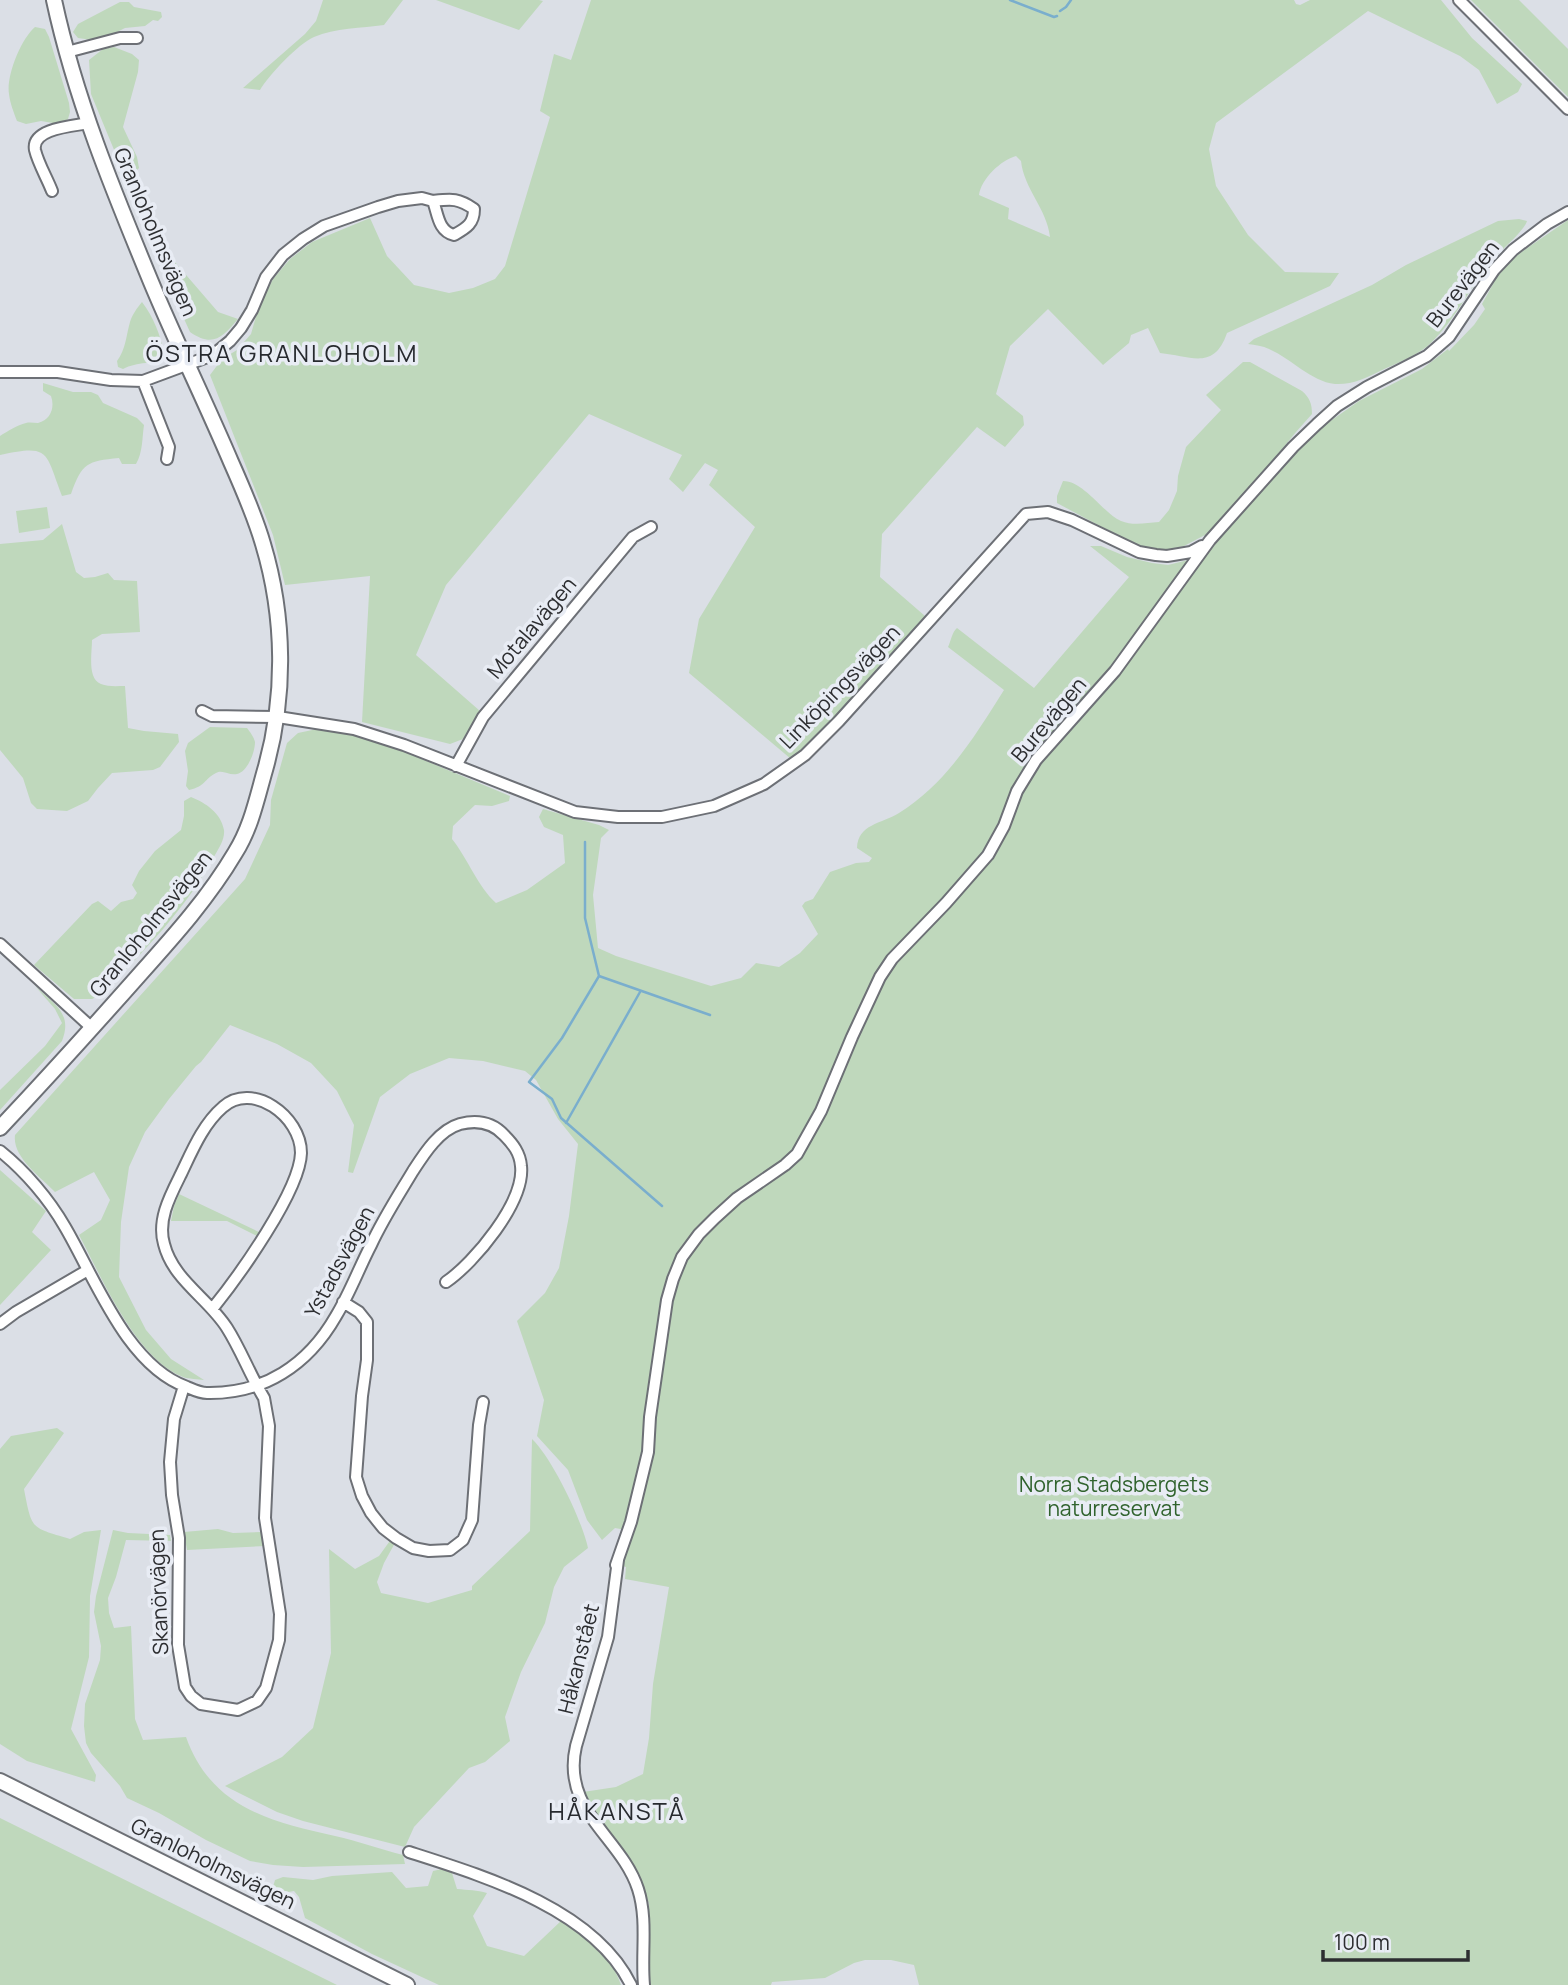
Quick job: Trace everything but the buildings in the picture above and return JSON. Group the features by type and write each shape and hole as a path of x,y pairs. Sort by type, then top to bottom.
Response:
{"street":[{"name":"Granloholmsvägen","path":"0,1128 205,899 243,840 258,799 278,717 280,650 277,603 263,545 239,481 100,159 54,0"},
{"path":"1460,0 1568,109"},
{"path":"67,52 120,38 137,38"},
{"path":"52,191 34,148 36,141 44,133 89,123"},
{"path":"0,372 58,372 111,380 144,381 213,355 241,328 266,278 283,255 303,239 324,226 398,201 422,198 433,201"},
{"name":"Burevägen","path":"662,1328 673,1279 682,1257 715,1217 797,1154 821,1111 880,977 892,959 988,855 1004,827 1017,791 1036,760 1115,671 1210,540 1317,424 1337,406 1367,387 1427,356 1449,337 1494,270 1513,250 1568,212"},
{"path":"144,381 169,447 167,459"},
{"name":"Linköpingsvägen","path":"202,711 212,716 278,717 354,729 404,745 575,812 618,817 662,817 714,806 764,784 805,755 1026,514 1048,512 1072,520 1139,552 1156,555 1191,552 1210,540"},
{"name":"Motalavägen","path":"456,766 483,717 633,537 651,527"},
{"path":"0,944 92,1028"},
{"path":"213,1308 236,1279 263,1236 299,1165 301,1151 295,1126 273,1106 258,1100 239,1098 224,1105 210,1120 184,1166 162,1219 163,1242 172,1265 189,1286 213,1308 227,1328 257,1387"},
{"name":"Ystadsvägen","path":"0,1151 51,1205 132,1344 154,1367 178,1384 203,1393 234,1392 257,1387 302,1358 321,1339 336,1317 386,1216 425,1152 451,1127 472,1121 488,1124 501,1132 519,1153 521,1179 516,1196 491,1235 461,1272 446,1282"},
{"path":"0,1324 88,1270"},
{"path":"343,1302 359,1312 367,1322 367,1360 356,1477 362,1496 383,1528 413,1548 429,1551 450,1550 463,1540 472,1520 483,1402"},
{"name":"Håkanstået","path":"644,1985 643,1906 638,1886 586,1809 574,1771 574,1758 608,1637 616,1564 631,1522 648,1452 662,1328"},
{"name":"Skanörvägen","path":"184,1386 174,1419 170,1462 179,1538 178,1645 185,1687 191,1696 201,1704 238,1710 257,1701 266,1688 279,1640 280,1614 265,1518 269,1426 264,1398 257,1387"},
{"name":"Granloholmsvägen","path":"0,1781 407,1985"},
{"path":"409,1852 483,1877 539,1901 579,1926 600,1944 616,1960 631,1985"}],"green space":[{"path":"323,0 403,0 384,25 340,30 314,37 284,60 260,90 243,88 305,34 316,21"},
{"path":"436,0 539,0 543,1 519,30"},
{"path":"591,0 1294,0 1300,5 1310,0 1441,0 1472,38 1522,84 1518,92 1497,104 1479,70 1460,56 1368,11 1216,123 1209,149 1216,186 1248,235 1285,272 1339,273 1330,286 1227,333 1215,353 1200,358 1160,353 1148,328 1131,335 1129,343 1103,365 1048,309 1010,346 996,394 1023,416 1024,425 1005,447 977,427 882,534 880,577 925,616 844,708 791,759 689,673 699,619 755,527 709,485 718,470 705,463 683,492 669,479 682,455 589,414 446,585 416,655 480,711 463,739 450,744 362,722 370,576 285,585 273,535 210,375 222,359 237,350 251,334 259,306 273,279 290,259 312,242 370,218 387,256 414,285 449,293 473,288 495,279 505,266 550,117 540,111 554,54 571,60","holes":["1016,156 1021,161 1026,181 1045,217 1050,237 1008,219 1009,208 979,195 984,183 998,166"]},
{"path":"1471,0 1519,0 1568,49 1568,97"},
{"path":"120,2 129,2 134,7 161,12 162,17 145,26 125,28 92,40 78,38 73,32 78,24"},
{"path":"35,27 45,29 49,37 69,103 68,119 59,124 41,121 26,124 17,121 10,101 12,68 25,40"},
{"path":"114,47 139,60 123,127 137,157 139,168 133,174 128,173 117,157 91,94 89,60 103,49"},
{"name":"Norra Stadsbergets naturreservat","path":"1568,220 1568,1985 919,1985 914,1965 891,1960 865,1960 825,1978 772,1982 771,1985 650,1985 649,1904 642,1883 596,1821 583,1792 616,1787 643,1774 653,1684 669,1587 625,1579 626,1567 622,1566 631,1531 615,1528 602,1540 587,1520 568,1470 537,1436 544,1400 517,1321 545,1293 559,1268 578,1144 558,1119 536,1080 525,1071 483,1061 449,1058 410,1074 380,1097 353,1173 348,1172 354,1125 337,1091 311,1063 277,1044 230,1025 145,1132 129,1167 121,1222 119,1277 146,1330 171,1359 204,1380 183,1377 150,1353 122,1315 98,1273 79,1235 101,1220 110,1200 94,1172 55,1192 23,1159 15,1143 15,1135 245,879 270,825 271,800 287,743 298,733 317,729 352,735 400,750 510,796 509,801 492,806 475,805 453,826 452,839 496,903 527,890 565,863 563,835 544,827 539,817 543,809 609,830 601,838 593,895 598,948 711,986 741,978 756,963 779,967 800,953 818,934 802,906 805,902 813,899 830,872 856,863 869,862 872,858 857,848 861,834 899,813 931,788 958,758 1004,690 948,647 957,628 1034,688 1129,577 1090,546 1101,546 1127,557 1168,565 1188,560 1214,545 1301,446 1329,422 1359,401 1422,369 1448,349 1449,351 1485,309 1482,304 1498,275 1517,255"},
{"path":"1498,221 1527,221 1525,226 1489,264 1448,324 1432,342 1414,355 1369,376 1347,383 1326,382 1277,353 1248,344"},
{"path":"155,229 168,254 218,312 238,319 217,338 205,339 190,332 151,246"},
{"path":"142,302 156,326 164,353 151,362 123,369 118,367 117,361 124,347 131,319"},
{"path":"1243,362 1250,362 1302,391 1310,401 1312,414 1238,503 1205,535 1184,546 1166,550 1145,548 1057,503 1063,481 1071,482 1121,521 1135,524 1159,522 1169,510 1177,491 1186,447 1221,410 1206,395"},
{"path":"43,383 73,392 91,392 98,395 103,403 137,418 144,425 136,464 122,464 119,458 93,463 83,470 71,494 62,496 44,455 29,451 0,455 0,436 19,425 38,423 49,416 52,400 51,396 43,391"},
{"path":"47,507 50,528 19,533 16,511"},
{"path":"62,524 76,572 84,578 108,573 114,580 137,581 140,632 102,634 92,640 91,665 94,677 104,685 125,686 128,728 178,734 179,742 160,767 153,770 112,773 88,801 67,811 37,809 31,803 23,778 0,750 0,544 43,540"},
{"path":"210,727 247,728 255,742 252,756 241,773 219,772 199,787 189,790 186,786 188,771 185,751 188,743"},
{"path":"191,797 212,809 224,830 224,837 204,875 149,945 102,994 92,999 74,999 34,965 92,904 98,901 111,911 121,902 133,899 137,893 132,885 139,871 155,851 181,830 184,801"},
{"path":"35,986 60,1010 65,1031 62,1041 0,1110 0,1090 45,1046 62,1023 55,1009"},
{"path":"0,1170 46,1211 32,1232 51,1250 0,1305"},
{"path":"179,1194 259,1232 257,1236 227,1221 171,1221"},
{"path":"57,1428 64,1433 24,1489 29,1513 40,1529 70,1539 84,1532 101,1530 90,1596 89,1657 71,1729 96,1775 95,1782 27,1761 0,1744 0,1449 11,1436"},
{"path":"532,1439 565,1490 580,1522 588,1548 564,1567 554,1587 545,1623 521,1672 505,1717 510,1741 485,1762 469,1768 414,1827 405,1847 303,1821 277,1812 225,1786 282,1757 313,1728 331,1653 329,1549 355,1569 379,1556 392,1538 396,1541 377,1582 381,1593 428,1603 472,1590 472,1586 530,1531"},
{"path":"218,1529 233,1533 261,1532 265,1546 187,1550 184,1532"},
{"path":"113,1530 170,1535 171,1541 126,1540 108,1598 114,1628 131,1626 135,1719 143,1740 186,1737 197,1761 211,1780 246,1808 288,1824 403,1855 405,1864 303,1867 250,1861 127,1798 91,1753 86,1743 84,1726 85,1704 100,1660 101,1646 94,1612 96,1596"},
{"path":"0,1818 337,1985 0,1985"},
{"path":"442,1869 452,1873 457,1889 487,1893 473,1916 487,1946 524,1956 562,1920 581,1933 605,1956 621,1985 439,1985 372,1954 305,1918 299,1897 294,1891 283,1893 273,1887 275,1880 283,1877 313,1880 392,1872 406,1888 428,1886 433,1871"}],"waterway":[{"path":"1010,0 1057,16"},
{"path":"1060,11 1071,0"},
{"path":"585,842 585,918 599,976 710,1015"},
{"path":"599,976 562,1038 529,1082 552,1099 561,1118 662,1206"},
{"path":"566,1123 640,992"}],"district":[{"name":"ÖSTRA GRANLOHOLM","path":"282,354"},
{"name":"HÅKANSTÅ","path":"617,1812"}]}
